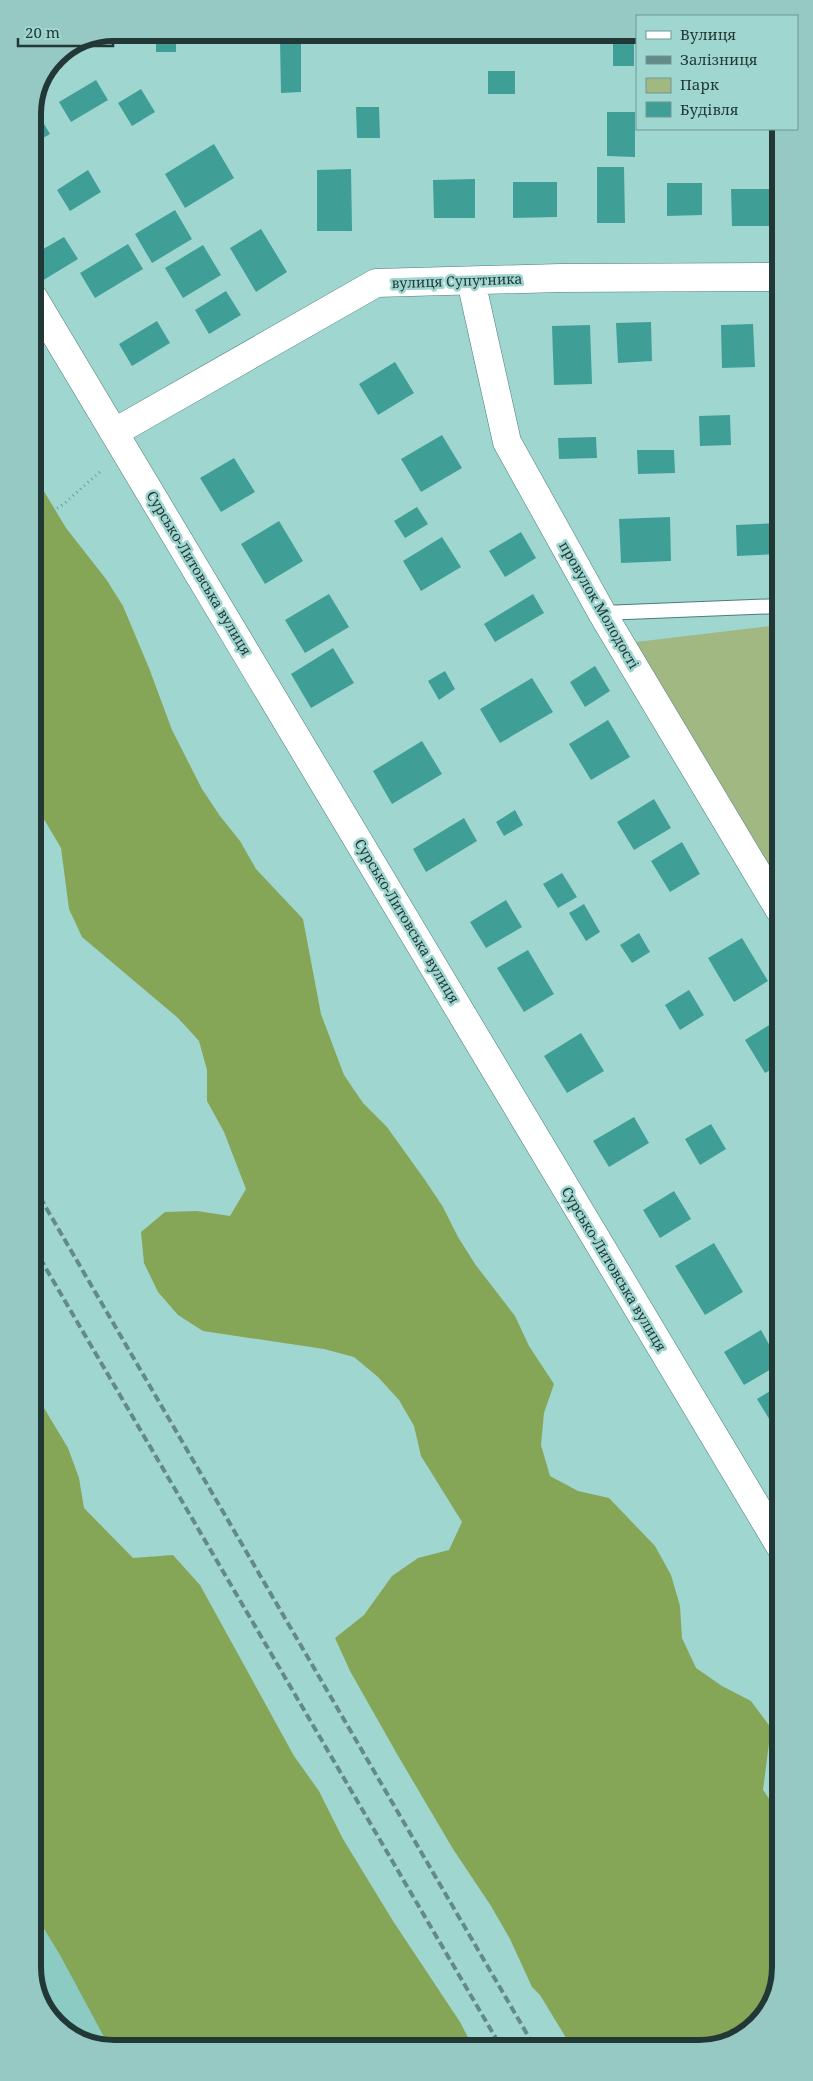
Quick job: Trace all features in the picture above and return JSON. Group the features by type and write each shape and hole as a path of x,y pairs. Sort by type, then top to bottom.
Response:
{"street":[{"name":"вулиця Супутника","path":"120,441 376,283 560,278 772,277"},
{"name":"провулок Молодості","path":"471,281 507,442 602,613 772,897"},
{"name":"Сурсько-Литовська вулиця","path":"41,309 772,1533"}],"lane":[{"path":"602,613 772,606"}],"path":[{"path":"41,520 66,502 120,441"}],"shaded area":[{"path":"41,1843 152,2040 110,2040 91,2036 70,2025 49,1999 45,1990 41,1967"}],"green space":[{"path":"41,486 66,528 106,579 123,606 172,730 202,789 240,841 256,869 303,919 321,1014 344,1075 363,1103 387,1127 425,1180 443,1207 458,1237 475,1264 515,1316 529,1346 554,1384 544,1413 541,1445 550,1476 578,1491 609,1498 655,1546 671,1575 680,1606 682,1638 696,1668 722,1686 751,1701 771,1728 763,1790 772,1803 771,1976 764,1999 759,2007 743,2025 731,2032 722,2036 699,2040 567,2040 540,1995 532,1987 510,1939 491,1906 453,1849 397,1754 350,1671 335,1638 364,1615 392,1576 418,1558 449,1550 462,1522 421,1456 414,1426 399,1400 378,1377 354,1357 324,1349 203,1331 178,1315 158,1292 144,1263 141,1232 165,1212 197,1211 230,1216 246,1189 224,1132 207,1101 207,1070 199,1041 178,1018 82,937 69,909 61,848 45,821 41,818"},
{"path":"772,626 772,869 636,642"},
{"path":"41,1403 68,1448 79,1478 84,1508 133,1558 173,1555 200,1585 294,1756 319,1791 343,1839 393,1921 460,2022 469,2040 105,2039 41,1924"}],"building":[{"path":"156,41 176,41 176,52 156,52"},
{"path":"280,41 301,41 301,92 281,93"},
{"path":"613,41 634,41 634,66 613,66"},
{"path":"488,71 515,71 515,94 488,94"},
{"path":"96,80 108,100 71,122 59,102"},
{"path":"141,89 155,112 132,126 118,103"},
{"path":"356,107 379,107 380,138 357,138"},
{"path":"607,112 635,112 635,157 607,156"},
{"path":"41,119 50,134 41,139"},
{"path":"214,144 234,178 185,208 165,174"},
{"path":"597,167 624,167 625,223 597,223"},
{"path":"351,169 352,231 317,231 317,170"},
{"path":"88,170 101,192 70,211 57,190"},
{"path":"475,179 475,218 434,218 433,180"},
{"path":"513,182 557,182 557,217 513,218"},
{"path":"667,183 702,183 702,215 667,216"},
{"path":"731,189 772,189 772,226 732,226"},
{"path":"175,210 192,239 152,263 135,234"},
{"path":"261,229 287,272 256,292 230,248"},
{"path":"64,237 78,259 41,282 41,250"},
{"path":"128,244 143,269 95,298 80,273"},
{"path":"203,245 221,275 183,298 165,268"},
{"path":"226,291 241,315 209,334 195,310"},
{"path":"157,321 170,343 132,366 119,344"},
{"path":"651,322 652,361 618,363 616,323"},
{"path":"753,324 755,367 722,368 721,325"},
{"path":"590,325 592,384 554,385 552,326"},
{"path":"395,362 414,393 378,415 359,384"},
{"path":"730,415 731,445 700,446 699,416"},
{"path":"442,435 462,468 421,492 401,459"},
{"path":"596,437 597,458 559,459 558,438"},
{"path":"637,450 674,450 675,473 638,474"},
{"path":"234,458 255,492 221,512 200,478"},
{"path":"417,507 428,524 405,538 394,521"},
{"path":"670,517 671,561 621,563 619,519"},
{"path":"279,521 303,561 265,584 241,544"},
{"path":"772,523 772,554 737,556 736,525"},
{"path":"521,532 536,558 505,577 489,551"},
{"path":"442,537 461,567 421,591 403,561"},
{"path":"329,594 349,627 305,653 285,620"},
{"path":"533,594 544,613 495,642 484,624"},
{"path":"333,648 354,683 311,708 291,674"},
{"path":"595,666 610,691 585,707 570,682"},
{"path":"445,671 455,689 439,700 428,681"},
{"path":"532,678 553,712 500,743 480,709"},
{"path":"608,720 630,757 591,780 569,744"},
{"path":"422,741 442,774 392,804 373,771"},
{"path":"654,799 671,828 634,850 617,822"},
{"path":"515,810 523,825 504,836 496,822"},
{"path":"464,818 477,841 426,872 413,849"},
{"path":"682,842 700,874 670,892 651,861"},
{"path":"562,873 577,897 558,908 543,884"},
{"path":"506,900 522,927 486,948 470,922"},
{"path":"584,904 600,932 586,941 569,913"},
{"path":"639,933 650,952 632,963 620,945"},
{"path":"742,938 768,981 734,1002 708,958"},
{"path":"528,950 554,994 524,1012 497,968"},
{"path":"689,990 704,1015 680,1030 665,1005"},
{"path":"772,1023 772,1069 765,1073 745,1040"},
{"path":"581,1033 604,1071 567,1093 544,1056"},
{"path":"634,1117 649,1143 609,1167 593,1141"},
{"path":"711,1124 726,1149 700,1165 685,1139"},
{"path":"674,1191 691,1219 660,1238 643,1210"},
{"path":"714,1243 743,1292 705,1315 675,1266"},
{"path":"761,1330 772,1350 772,1369 744,1385 724,1352"},
{"path":"772,1390 772,1423 757,1399"}],"railway":[{"path":"41,1199 531,2040"},
{"path":"41,1260 497,2040"}]}
